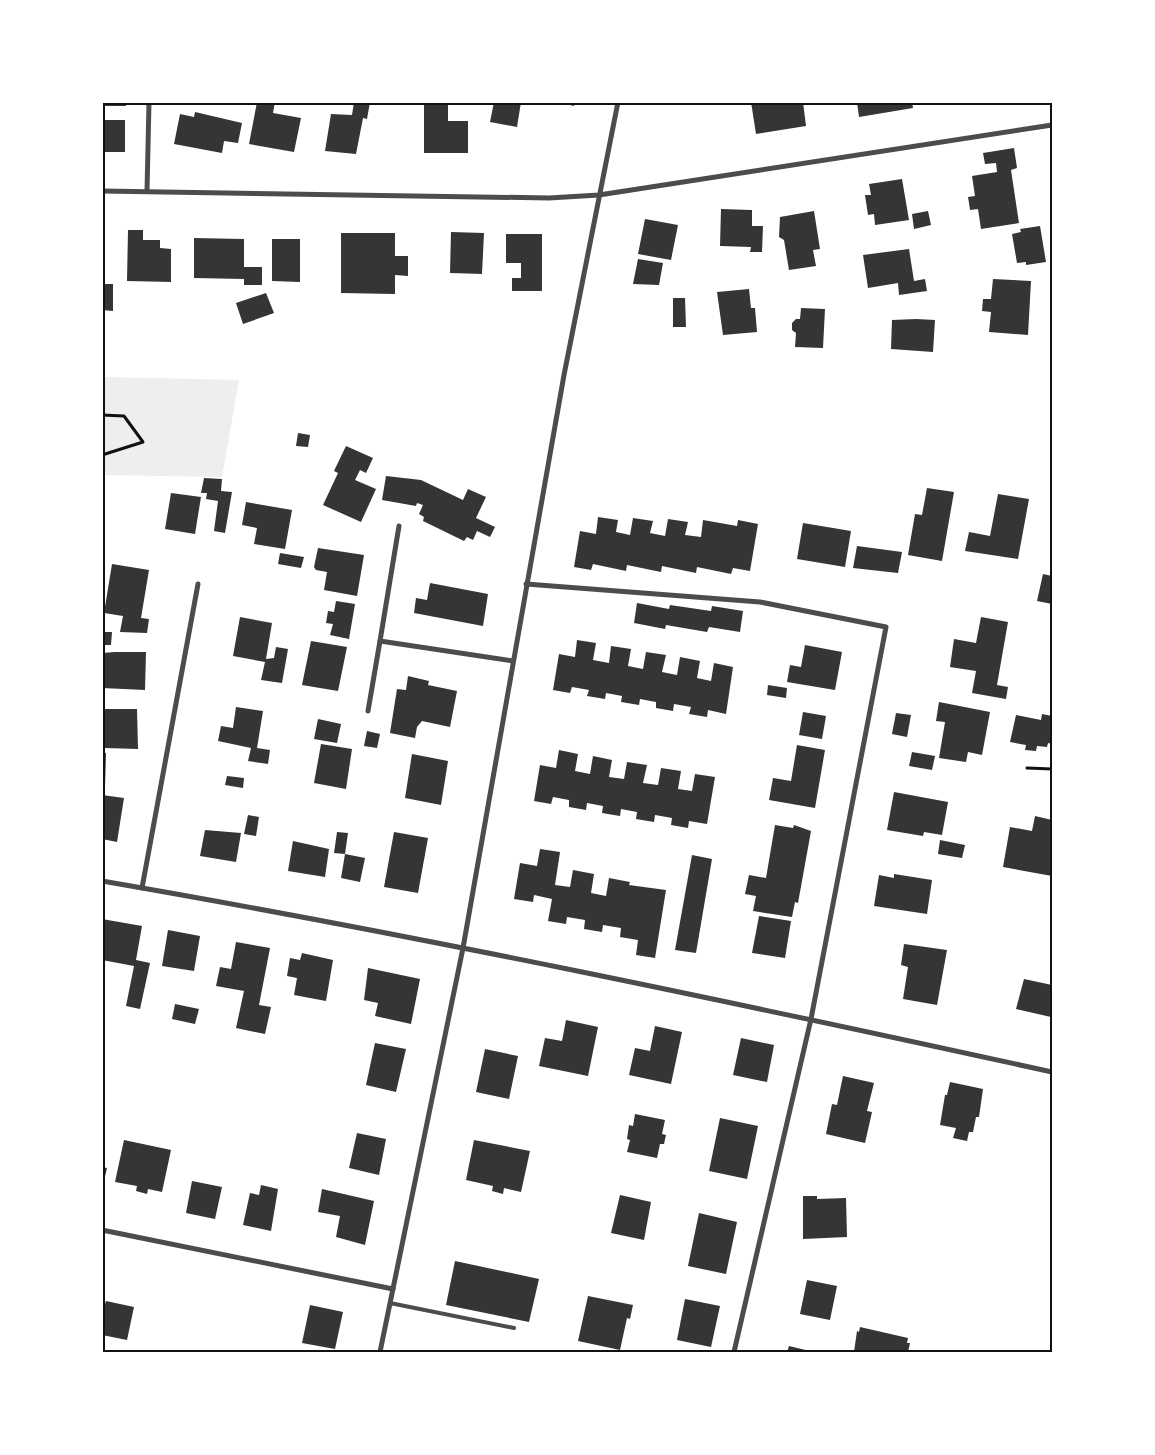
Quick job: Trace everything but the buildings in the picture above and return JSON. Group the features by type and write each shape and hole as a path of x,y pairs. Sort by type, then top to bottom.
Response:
{"street":[{"path":"147,191 149,102"},
{"path":"380,1352 463,948 526,584 618,102"},
{"path":"102,191 549,198 599,195 1052,125"},
{"path":"368,711 399,526"},
{"path":"142,888 198,584"},
{"path":"526,584 760,602 886,627 812,1019 734,1352"},
{"path":"380,641 513,661"},
{"path":"102,882 463,948 812,1019 1052,1072"},
{"path":"102,1230 393,1289"}],"lane":[{"path":"390,1303 514,1328"}],"path":[{"path":"102,415 124,416 143,442 102,455"},
{"path":"1027,768 1052,769"}],"shaded area":[{"path":"103,377 239,380 222,477 103,475"}]}
